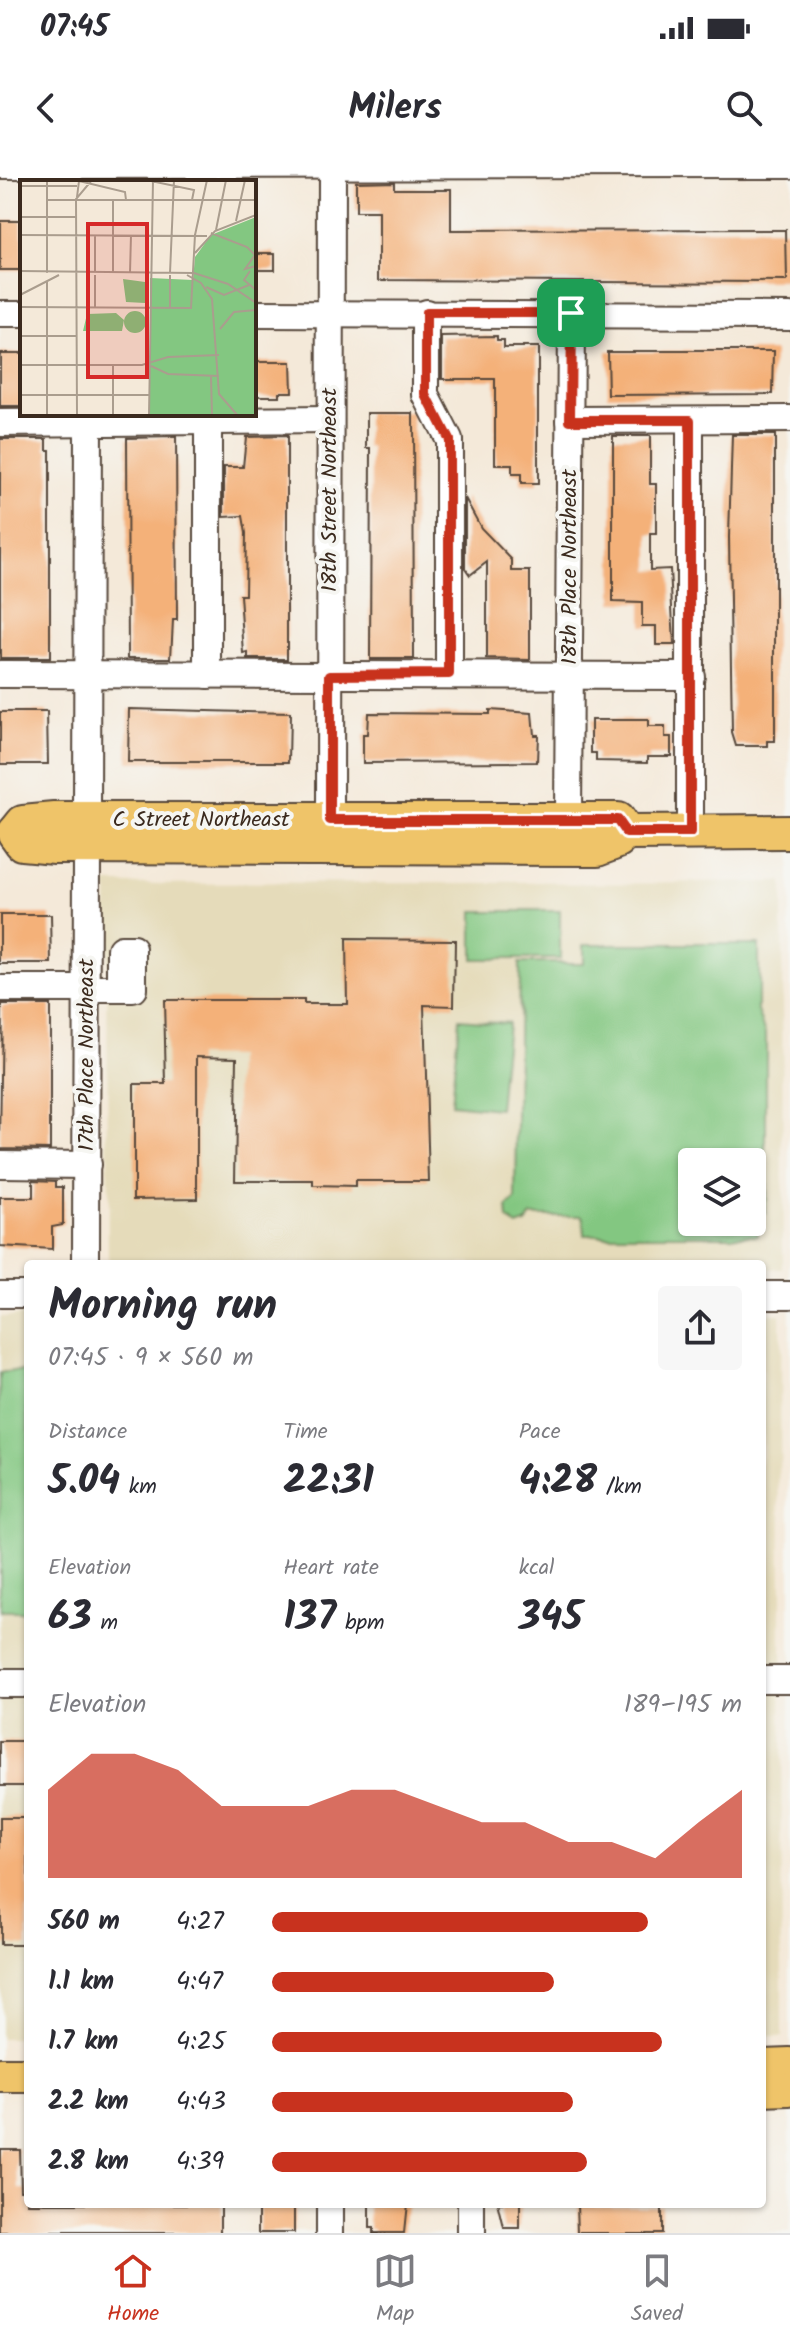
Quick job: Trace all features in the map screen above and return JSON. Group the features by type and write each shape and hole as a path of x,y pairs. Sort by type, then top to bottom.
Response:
{"main road":[{"name":"C Street Northeast","path":"87,833 330,820 617,820 626,833"},
{"name":"C Street Northeast","path":"7,833 23,823 87,833 598,848 619,840 626,833 790,832"},
{"path":"766,2066 790,2065"},
{"path":"0,2076 24,2076"},
{"path":"766,2090 790,2089"}],"street":[{"path":"0,165 566,161 790,164"},
{"name":"18th Street Northeast","path":"330,820 331,163"},
{"path":"426,313 426,395 449,440 449,674"},
{"name":"18th Place Northeast","path":"568,820 571,313"},
{"path":"256,314 790,316"},
{"path":"0,423 88,418 330,420"},
{"name":"17th Place Northeast","path":"86,1260 88,418"},
{"path":"570,420 790,419"},
{"path":"690,420 690,833"},
{"path":"208,421 208,675"},
{"path":"0,674 691,676"},
{"path":"0,989 121,989"},
{"path":"0,1164 87,1165"},
{"path":"0,1294 24,1294"},
{"path":"766,1295 790,1295"},
{"path":"766,1679 790,1679"},
{"path":"0,1683 24,1683"},
{"path":"330,2208 330,2233"},
{"path":"471,2208 471,2233"}],"shaded area":[{"path":"782,882 783,1269 766,1269 766,1260 108,1260 107,884"},
{"path":"766,1314 780,1314 782,2037 766,2037"},
{"path":"0,1316 24,1316 24,2038 0,2038"}],"green space":[{"path":"473,911 560,911 560,959 473,959"},
{"path":"583,944 758,944 758,1012 766,1032 766,1148 678,1148 678,1235 584,1235 583,1216 531,1216 526,1223 518,1226 508,1220 507,1209 516,1200 519,963 583,963"},
{"path":"459,1018 507,1022 499,1109 451,1104"},
{"path":"24,1371 24,1612 0,1612 0,1374"}],"building":[{"path":"393,180 393,188 451,188 451,231 786,230 787,282 379,280 379,213 355,213 355,181"},
{"path":"0,220 20,220 20,270 0,270"},
{"path":"256,253 275,253 275,269 256,269"},
{"path":"497,336 497,340 504,340 504,347 538,347 538,484 521,484 521,474 512,474 512,465 495,465 495,379 442,379 442,337"},
{"path":"607,351 774,351 773,394 608,395"},
{"path":"0,353 20,353 20,407 0,407"},
{"path":"256,362 291,362 292,392 279,392 279,396 256,396"},
{"path":"367,413 413,413 414,659 370,659 371,448 367,448"},
{"path":"732,435 775,435 775,741 768,741 768,746 736,746 732,733 729,537"},
{"path":"287,436 287,659 248,659 248,653 244,654 240,595 245,595 246,533 243,516 224,517 224,467 243,467 246,437"},
{"path":"613,436 650,436 650,484 656,484 656,534 650,534 650,570 670,569 674,645 656,645 656,626 642,626 642,603 613,602"},
{"path":"176,437 177,620 173,620 171,658 128,658 127,438"},
{"path":"0,439 47,439 47,450 50,450 50,658 0,658"},
{"path":"465,498 481,528 512,560 512,571 530,571 530,660 487,659 487,562 470,575 465,568"},
{"path":"129,709 290,713 289,762 128,762"},
{"path":"489,710 532,713 534,735 538,735 537,762 363,763 363,735 367,735 368,713 489,714"},
{"path":"0,712 47,712 48,764 0,764"},
{"path":"591,720 648,720 648,727 665,727 665,737 671,737 671,756 648,756 648,762 596,761 596,753 591,753"},
{"path":"0,915 51,915 52,964 0,964"},
{"path":"346,939 455,940 454,1006 424,1005 429,1181 355,1181 355,1187 313,1186 313,1181 235,1181 237,1057 197,1056 197,1198 134,1199 134,1084 166,1084 164,1000 304,1000 304,1004 347,1004"},
{"path":"2,1005 50,1005 50,1149 0,1148"},
{"path":"33,1180 56,1181 56,1187 63,1187 63,1224 52,1226 52,1250 0,1247 0,1198 33,1198"},
{"path":"0,1742 24,1742 24,1785 0,1785"},
{"path":"0,1818 24,1818 24,1945 0,1945"},
{"path":"0,2149 19,2149 24,2208 221,2208 221,2233 0,2233"},
{"path":"259,2208 294,2208 294,2233 259,2233"},
{"path":"369,2208 407,2208 404,2233 373,2233 373,2228 369,2228"},
{"path":"499,2208 520,2208 520,2229 504,2229"},
{"path":"577,2208 661,2208 661,2233 578,2233"}],"route":[{"path":"426,313 571,313 570,420 690,420 690,833 626,833 617,820 330,820 330,675 449,674 449,440 426,395 426,313"}]}
